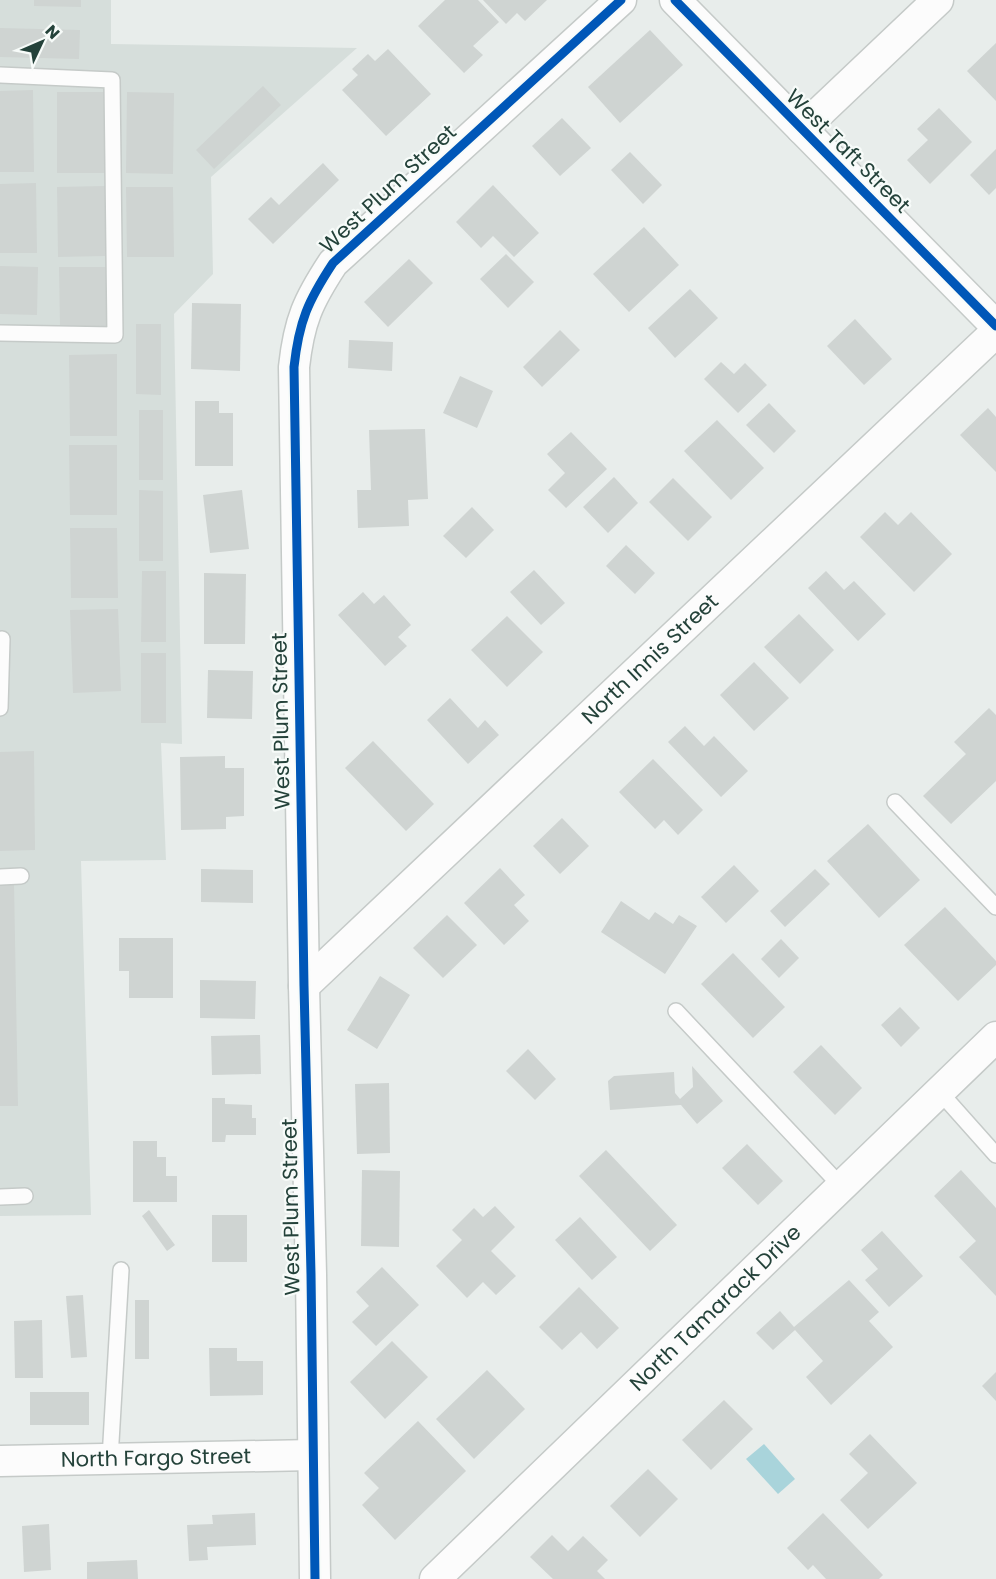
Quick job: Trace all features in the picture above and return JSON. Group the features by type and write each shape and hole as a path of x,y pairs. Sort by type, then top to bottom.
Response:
{"street":[{"name":"West Plum Street","path":"315,1579 312,1274 304,986 294,367 297,334 309,300 333,262 621,0"},
{"name":"West Taft Street","path":"675,0 996,326"},
{"path":"802,129 938,0"},
{"name":"North Innis Street","path":"304,986 996,332"},
{"name":"North Tamarack Drive","path":"435,1579 996,1037"},
{"name":"North Fargo Street","path":"0,1461 313,1455"}],"lane":[{"path":"0,75 112,80 115,335 0,333"},
{"path":"0,708 2,639"},
{"path":"895,802 996,907"},
{"path":"0,877 21,876"},
{"path":"676,1011 841,1186"},
{"path":"939,1091 996,1155"},
{"path":"0,1197 25,1196"},
{"path":"110,1459 122,1270"}],"shaded area":[{"path":"0,0 111,0 111,44 357,48 211,177 213,274 174,314 182,744 161,743 166,860 81,861 91,1215 0,1216"}],"water":[{"path":"764,1444 795,1479 778,1494 746,1459"}],"building":[{"path":"34,0 81,0 81,7 34,6"},
{"path":"445,0 478,0 499,22 473,46 483,55 464,73 418,26"},
{"path":"483,0 547,0 525,21 517,13 506,24"},
{"path":"0,28 80,30 79,59 0,57"},
{"path":"650,30 683,65 620,123 588,87"},
{"path":"996,43 996,101 967,71"},
{"path":"388,49 431,94 386,136 342,90 358,75 352,69 368,54 375,61"},
{"path":"263,86 281,105 214,169 196,150"},
{"path":"33,90 34,172 0,172 0,91"},
{"path":"57,92 104,92 105,173 57,173"},
{"path":"127,92 174,93 173,174 126,173"},
{"path":"939,108 972,142 930,184 907,160 928,140 917,129"},
{"path":"562,118 591,148 560,176 532,146"},
{"path":"996,149 996,188 989,195 970,175"},
{"path":"630,152 662,185 643,204 611,170"},
{"path":"323,163 339,180 273,244 248,219 271,197 279,205"},
{"path":"36,183 37,253 0,253 0,184"},
{"path":"493,185 539,233 514,257 493,236 481,248 456,222"},
{"path":"105,186 105,256 58,257 57,187"},
{"path":"126,187 173,187 174,257 127,257"},
{"path":"644,227 679,265 629,312 593,274"},
{"path":"506,254 534,282 508,308 480,279"},
{"path":"409,259 433,283 388,327 364,302"},
{"path":"0,266 38,267 37,315 0,314"},
{"path":"59,267 107,267 107,326 60,327"},
{"path":"690,289 718,318 675,358 648,328"},
{"path":"192,303 241,304 240,371 191,369"},
{"path":"855,319 892,359 864,385 827,346"},
{"path":"136,324 161,324 161,395 136,394"},
{"path":"560,330 580,350 542,387 523,367"},
{"path":"349,340 393,342 392,371 348,368"},
{"path":"117,354 117,436 70,436 69,355"},
{"path":"721,362 734,374 745,363 767,385 738,413 704,379"},
{"path":"460,376 493,391 477,428 443,413"},
{"path":"195,401 219,401 219,413 233,413 233,466 195,466"},
{"path":"769,403 796,431 774,453 746,425"},
{"path":"988,408 996,417 996,472 960,435"},
{"path":"139,410 163,410 163,480 139,480"},
{"path":"717,420 764,468 731,500 684,451"},
{"path":"425,429 428,499 408,500 409,526 358,528 357,490 371,490 369,430"},
{"path":"571,432 607,469 566,508 548,490 565,473 547,454"},
{"path":"69,445 117,445 117,515 70,515"},
{"path":"614,477 638,503 608,533 583,507"},
{"path":"673,478 712,517 688,541 649,502"},
{"path":"139,490 163,491 163,561 139,561"},
{"path":"242,490 249,549 210,553 203,495"},
{"path":"472,507 494,530 466,558 443,536"},
{"path":"885,512 898,525 911,512 952,554 914,592 860,537"},
{"path":"70,528 117,528 118,598 71,598"},
{"path":"626,545 655,573 635,594 606,566"},
{"path":"534,570 565,603 541,625 510,592"},
{"path":"142,571 166,571 166,642 141,642"},
{"path":"826,571 844,590 854,581 886,614 858,641 808,588"},
{"path":"204,573 246,574 245,644 204,644"},
{"path":"363,592 374,604 384,595 411,625 398,637 407,646 385,666 338,615"},
{"path":"118,609 121,691 73,693 70,610"},
{"path":"799,614 834,650 800,684 764,647"},
{"path":"507,616 543,652 507,687 471,650"},
{"path":"141,653 166,653 166,723 141,723"},
{"path":"754,662 789,698 754,731 720,695"},
{"path":"208,670 253,671 252,719 207,718"},
{"path":"450,698 478,728 485,720 499,735 468,764 427,720"},
{"path":"989,708 996,715 996,781 951,824 923,796 966,754 954,742"},
{"path":"685,726 704,746 714,736 748,771 721,797 668,742"},
{"path":"373,741 434,804 406,831 345,768"},
{"path":"34,751 35,850 0,851 0,752"},
{"path":"225,756 225,768 244,768 244,816 226,817 226,829 181,830 180,757"},
{"path":"653,759 703,810 678,835 664,820 655,829 619,792"},
{"path":"562,818 589,846 560,874 533,846"},
{"path":"868,824 920,880 879,918 827,861"},
{"path":"734,865 759,891 726,923 701,897"},
{"path":"500,868 525,895 514,905 529,921 504,945 464,903"},
{"path":"201,869 253,870 253,903 201,902"},
{"path":"815,869 830,884 785,927 770,911"},
{"path":"0,883 14,883 18,1106 0,1106"},
{"path":"621,901 649,920 655,912 673,924 679,915 697,926 665,974 601,932"},
{"path":"945,907 996,961 996,965 958,1001 904,945"},
{"path":"447,915 477,945 443,978 413,948"},
{"path":"119,938 173,938 173,998 129,998 129,971 119,971"},
{"path":"781,939 799,958 779,978 761,959"},
{"path":"733,953 785,1007 753,1038 701,984"},
{"path":"380,976 410,995 377,1049 347,1030"},
{"path":"200,980 256,981 255,1019 200,1018"},
{"path":"900,1007 920,1028 901,1047 881,1025"},
{"path":"260,1035 261,1074 212,1075 211,1036"},
{"path":"821,1045 862,1088 835,1115 793,1072"},
{"path":"528,1049 556,1079 535,1100 506,1071"},
{"path":"692,1066 723,1101 697,1124 681,1105 610,1110 608,1081 614,1076 674,1072 675,1093 680,1099 693,1087"},
{"path":"389,1083 390,1153 357,1154 355,1084"},
{"path":"212,1098 225,1098 225,1104 252,1105 252,1118 256,1118 256,1135 226,1135 225,1142 212,1142"},
{"path":"133,1141 157,1141 157,1157 166,1157 166,1176 177,1176 177,1202 133,1202"},
{"path":"747,1144 783,1181 758,1205 722,1168"},
{"path":"606,1150 677,1225 650,1251 579,1176"},
{"path":"362,1170 400,1171 399,1247 361,1246"},
{"path":"961,1170 996,1208 996,1296 959,1257 976,1241 934,1196"},
{"path":"495,1206 515,1227 491,1251 516,1276 496,1295 483,1282 467,1298 436,1266 462,1240 452,1230 474,1208 483,1217"},
{"path":"149,1210 175,1245 167,1251 142,1216"},
{"path":"212,1215 247,1215 247,1262 212,1262"},
{"path":"580,1217 617,1257 592,1280 555,1240"},
{"path":"882,1231 923,1276 889,1307 865,1280 878,1269 861,1250"},
{"path":"382,1267 419,1305 376,1346 352,1322 369,1306 356,1292"},
{"path":"849,1280 879,1312 869,1321 893,1347 831,1405 806,1377 823,1361 795,1330 773,1350 756,1333 780,1311 794,1327"},
{"path":"579,1287 619,1328 597,1349 581,1332 562,1350 539,1327"},
{"path":"83,1295 87,1357 71,1358 66,1296"},
{"path":"135,1300 149,1300 149,1359 135,1359"},
{"path":"42,1320 43,1378 15,1378 14,1321"},
{"path":"392,1341 428,1377 385,1419 350,1382"},
{"path":"209,1348 237,1348 237,1361 263,1361 263,1395 210,1396"},
{"path":"487,1370 525,1409 474,1459 436,1419"},
{"path":"996,1372 996,1401 982,1386"},
{"path":"30,1392 89,1392 89,1425 30,1425"},
{"path":"724,1400 753,1429 711,1470 682,1440"},
{"path":"418,1421 466,1471 395,1540 362,1505 379,1488 364,1473"},
{"path":"870,1434 917,1483 868,1529 840,1500 868,1473 849,1454"},
{"path":"648,1469 678,1499 640,1537 610,1506"},
{"path":"255,1513 256,1545 207,1547 208,1560 189,1561 187,1525 213,1524 212,1515"},
{"path":"823,1513 883,1575 879,1579 826,1579 813,1565 808,1570 787,1548"},
{"path":"49,1524 51,1570 24,1572 22,1526"},
{"path":"552,1535 568,1551 583,1536 608,1560 597,1571 605,1579 553,1579 530,1557"},
{"path":"137,1560 138,1579 87,1579 87,1562"}],"cycle path":[{"path":"315,1579 294,367 299,337 311,300 333,263 621,0"},
{"path":"675,0 996,326"}]}
